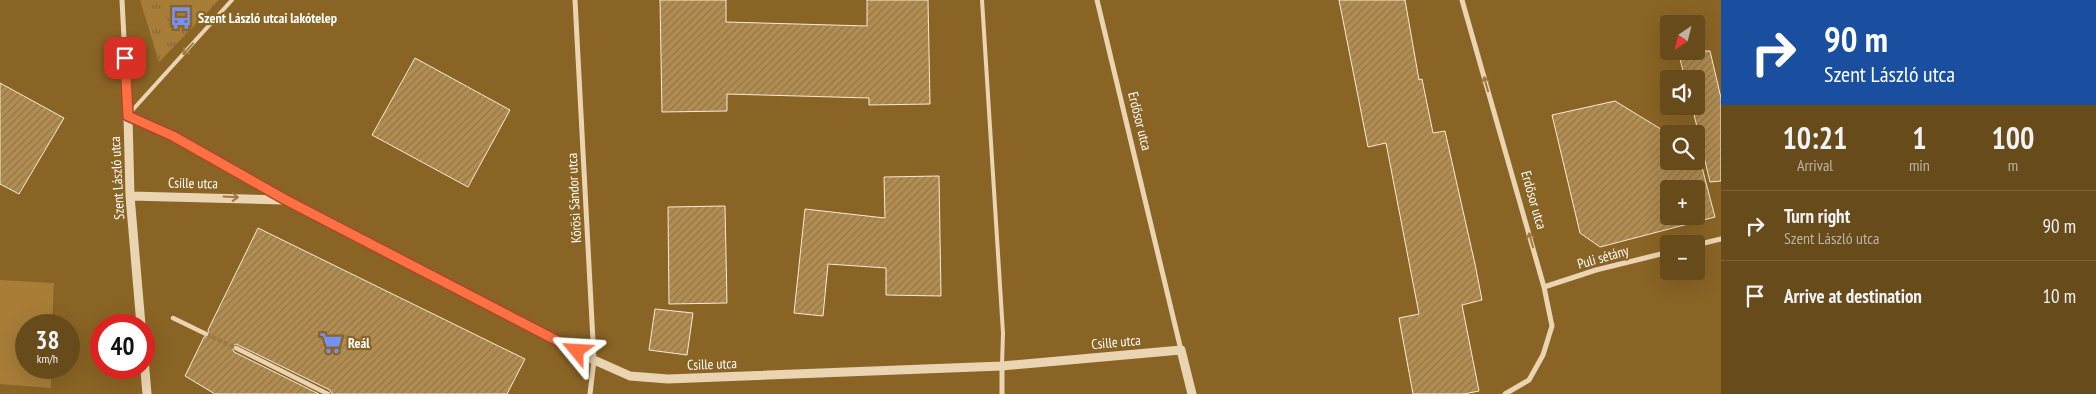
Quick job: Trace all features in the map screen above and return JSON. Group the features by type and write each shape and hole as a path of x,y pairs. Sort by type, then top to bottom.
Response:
{"street":[{"name":"Szent László utca","path":"122,0 130,196 140,314"},
{"name":"Kőrösi Sándor utca","path":"574,0 594,360 590,394"},
{"name":"Erdősor utca","path":"1097,0 1192,394"},
{"name":"Erdősor utca","path":"1462,0 1544,287 1552,326 1544,354 1529,380 1516,392 1505,394"},
{"name":"Csille utca","path":"128,116 173,136 286,200 594,360 630,376 668,379 1002,366 1181,350"},
{"name":"Csille utca","path":"130,196 286,200"},
{"path":"1705,243 1721,239"},
{"name":"Puli sétány","path":"1544,287 1596,270 1660,254"},
{"path":"173,318 206,334"},
{"path":"236,348 328,394"},
{"path":"1002,366 1002,394"},
{"path":"146,379 147,394"}],"lane":[{"path":"128,116 232,0"},
{"path":"982,0 1004,333 1002,366"}],"green space":[{"path":"140,0 219,0 159,62"},
{"path":"0,280 54,283 53,314 15,314 15,379 51,379 51,388 0,384"}],"building":[{"path":"660,0 726,0 726,22 867,26 867,0 928,0 930,104 869,105 869,98 727,94 727,111 662,112"},
{"path":"1339,0 1405,0 1419,80 1422,79 1433,133 1445,131 1482,300 1462,305 1479,391 1464,394 1413,394 1399,318 1419,314 1386,143 1368,147"},
{"path":"1705,51 1710,51 1721,98 1721,181 1710,182 1705,161 1705,125 1696,125 1694,115 1705,115 1705,70 1683,70 1680,60 1705,60"},
{"path":"415,58 510,110 468,187 372,135"},
{"path":"0,83 64,118 19,194 0,184"},
{"path":"1615,101 1660,128 1660,170 1703,170 1715,217 1705,220 1705,180 1660,180 1660,225 1684,225 1600,247 1580,233 1552,115"},
{"path":"939,176 941,296 886,295 886,268 828,264 823,316 794,313 805,209 885,218 884,177"},
{"path":"725,206 727,303 669,304 668,207"},
{"path":"258,228 525,359 507,394 332,394 330,390 236,344 232,347 234,352 319,394 215,394 185,376 204,337 209,336 208,330"},
{"path":"655,309 693,313 687,355 649,350"}],"tunnel":[{"path":"206,334 236,348"}],"place":[{"name":"Szent László utcai lakótelep","path":"181,18"},
{"name":"Reál","path":"331,343"}],"route":[{"path":"125,58 128,116 173,136 286,200 577,351"}]}
